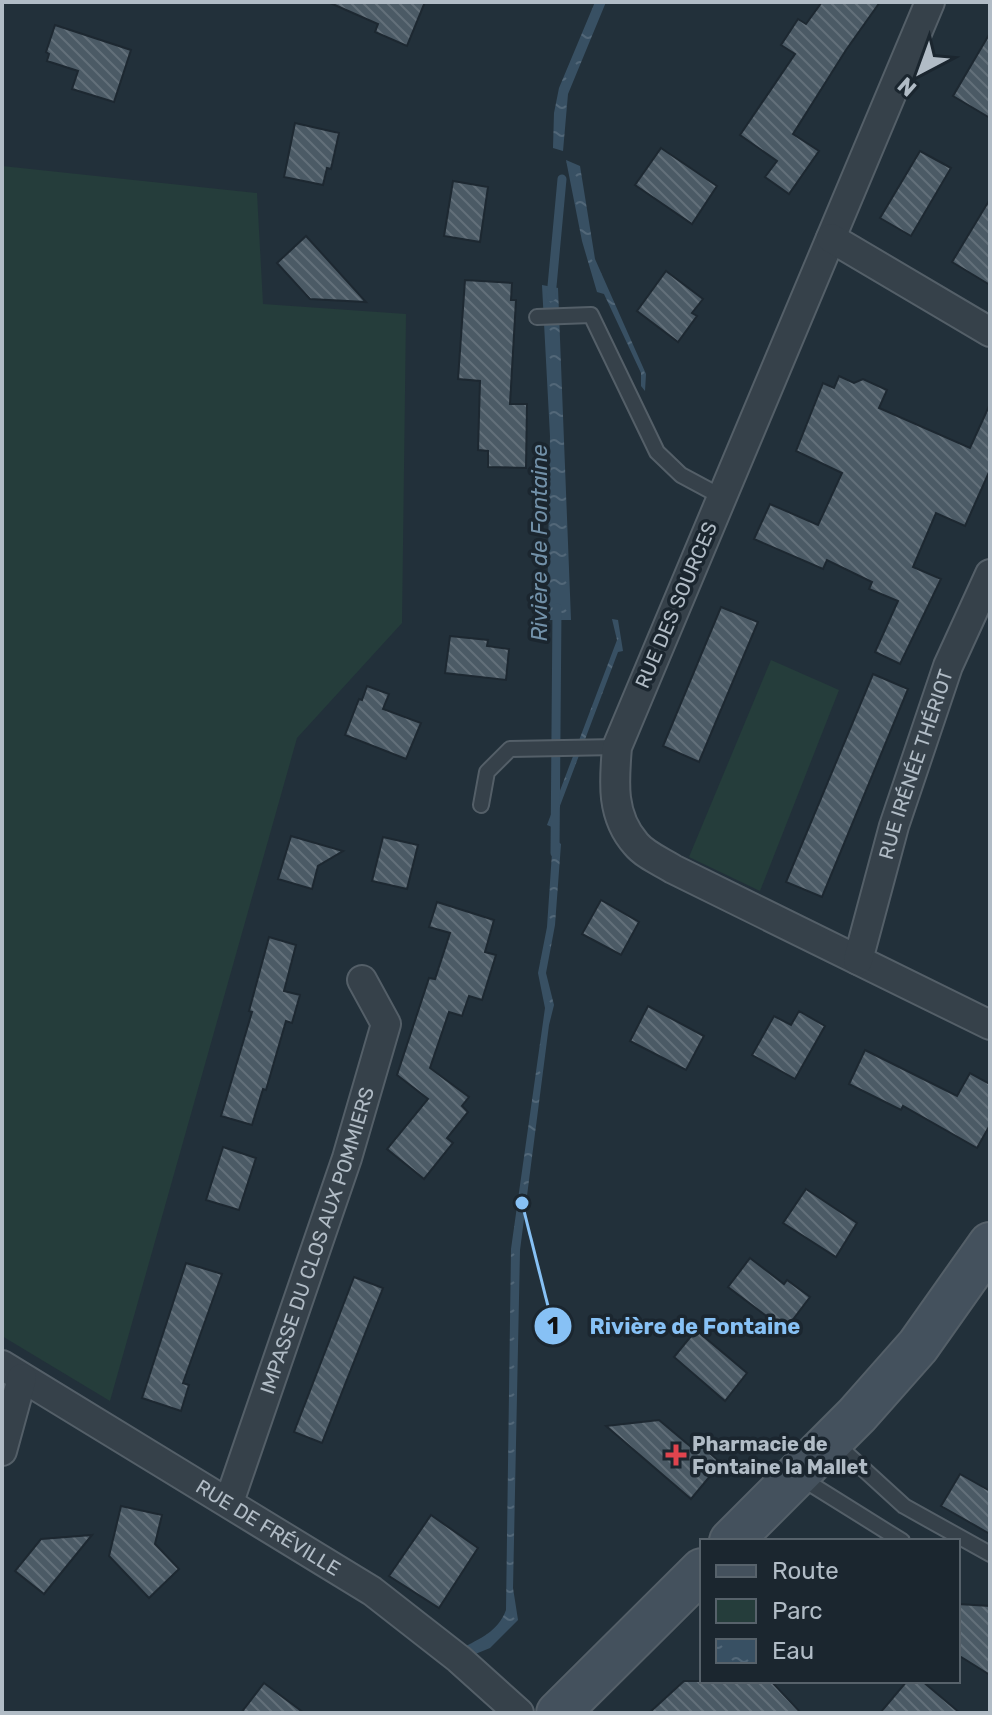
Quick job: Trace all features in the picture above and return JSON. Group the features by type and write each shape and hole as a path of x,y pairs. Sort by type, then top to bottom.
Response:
{"street":[{"name":"RUE DES SOURCES","path":"930,2 617,747 613,786 619,818 637,846 673,869 990,1025"},
{"path":"831,238 990,332"},
{"name":"RUE IRÉNÉE THÉRIOT","path":"858,960 894,826 948,666 990,574"},
{"name":"IMPASSE DU CLOS AUX POMMIERS","path":"229,1502 347,1158 386,1024 362,980"},
{"path":"733,1539 832,1440 918,1346 990,1244"},
{"path":"2,1451 12,1372"},
{"name":"RUE DE FRÉVILLE","path":"12,1372 372,1591 459,1659 519,1713"},
{"path":"558,1713 700,1572"}],"lane":[{"path":"537,317 591,315 657,452 681,475 722,497"},
{"path":"481,805 487,772 510,749 617,747"},
{"path":"832,1440 904,1506 990,1554"},
{"path":"797,1476 899,1539"}],"green space":[{"path":"2,166 257,193 263,304 406,314 402,623 297,738 110,1401 2,1336"},
{"path":"771,660 839,690 760,891 689,857"}],"water":[{"path":"595,2 606,2 568,94 563,151 553,148 554,113 559,88"},
{"path":"566,160 580,166 595,259 646,374 645,391 641,386 641,373 604,294 597,292 582,241"},
{"path":"542,285 558,288 571,620 547,620 550,436"},
{"path":"612,619 618,620 623,651 618,652 552,827 547,825 617,640"},
{"path":"553,838 561,844 555,925 546,973 554,1005 520,1250 513,1588 518,1620 490,1648 468,1657 461,1649 493,1629 506,1610 511,1249 545,1008 538,973 547,927"}],"building":[{"path":"328,2 425,2 407,46 375,32 378,24"},
{"path":"822,2 880,2 793,134 819,151 789,194 765,177 777,161 740,135 795,54 781,45 798,19 806,24"},
{"path":"55,25 131,50 114,102 72,89 78,71 47,61 49,54 46,52"},
{"path":"990,33 990,118 953,96"},
{"path":"295,123 339,133 331,169 327,168 323,185 284,177"},
{"path":"661,148 717,186 692,224 635,185"},
{"path":"920,151 951,168 911,236 880,218"},
{"path":"453,181 488,187 480,242 444,236"},
{"path":"990,199 990,285 952,262"},
{"path":"306,236 366,302 310,299 277,263"},
{"path":"666,271 703,299 692,313 697,316 678,342 637,311"},
{"path":"465,280 512,283 511,300 516,300 510,404 527,404 526,468 488,467 488,451 478,450 480,381 458,379"},
{"path":"839,376 854,383 863,379 887,390 879,408 970,448 990,404 990,470 965,526 936,513 913,567 941,579 900,664 875,652 898,601 869,589 872,582 827,560 823,569 754,539 770,504 818,525 842,473 796,451 823,383 834,388"},
{"path":"721,607 758,622 699,762 663,746"},
{"path":"450,636 488,640 487,646 509,649 506,680 445,673"},
{"path":"873,674 908,689 822,897 786,882"},
{"path":"367,686 389,694 383,709 421,723 406,759 345,735"},
{"path":"291,836 343,851 318,866 312,889 278,879"},
{"path":"383,837 418,845 407,889 372,881"},
{"path":"601,900 639,922 621,955 582,934"},
{"path":"437,902 494,920 485,952 496,955 482,1000 469,996 462,1016 449,1012 430,1068 469,1097 462,1106 468,1112 447,1138 453,1143 424,1179 387,1149 428,1099 397,1075 429,978 435,979 450,933 429,927"},
{"path":"269,937 296,945 284,991 300,995 292,1023 286,1021 266,1090 263,1089 252,1125 221,1116 252,1012 249,1011"},
{"path":"648,1006 704,1036 686,1070 630,1041"},
{"path":"799,1011 825,1026 795,1079 752,1055 774,1016 791,1025"},
{"path":"865,1050 957,1096 970,1073 990,1084 990,1125 977,1148 903,1106 901,1110 849,1084"},
{"path":"223,1147 256,1158 239,1210 206,1200"},
{"path":"806,1189 857,1223 836,1257 783,1223"},
{"path":"750,1258 784,1284 787,1280 810,1297 785,1330 728,1287"},
{"path":"186,1263 222,1274 183,1383 189,1385 181,1411 142,1398"},
{"path":"354,1277 383,1288 322,1443 294,1432"},
{"path":"696,1330 747,1373 725,1401 674,1357"},
{"name":"Pharmacie de Fontaine la Mallet","path":"659,1420 690,1446 695,1440 721,1463 691,1499 606,1426"},
{"path":"960,1474 990,1491 990,1534 941,1506"},
{"path":"121,1506 162,1515 155,1544 179,1569 149,1598 109,1556"},
{"path":"431,1515 478,1548 439,1608 389,1576"},
{"path":"92,1535 44,1594 15,1571 41,1539"},
{"path":"960,1604 990,1606 990,1675 960,1656"},
{"path":"684,1681 700,1681 773,1683 801,1713 649,1713"},
{"path":"264,1683 304,1713 241,1713"},
{"path":"905,1683 924,1683 960,1713 880,1713"}],"waterway":[{"name":"Rivière de Fontaine","path":"551,297 562,179"},
{"name":"Rivière de Fontaine","path":"555,853 557,608"}],"place":[{"name":"Rivière de Fontaine","path":"522,1203"},
{"name":"Pharmacie de Fontaine la Mallet","path":"676,1455"}]}
